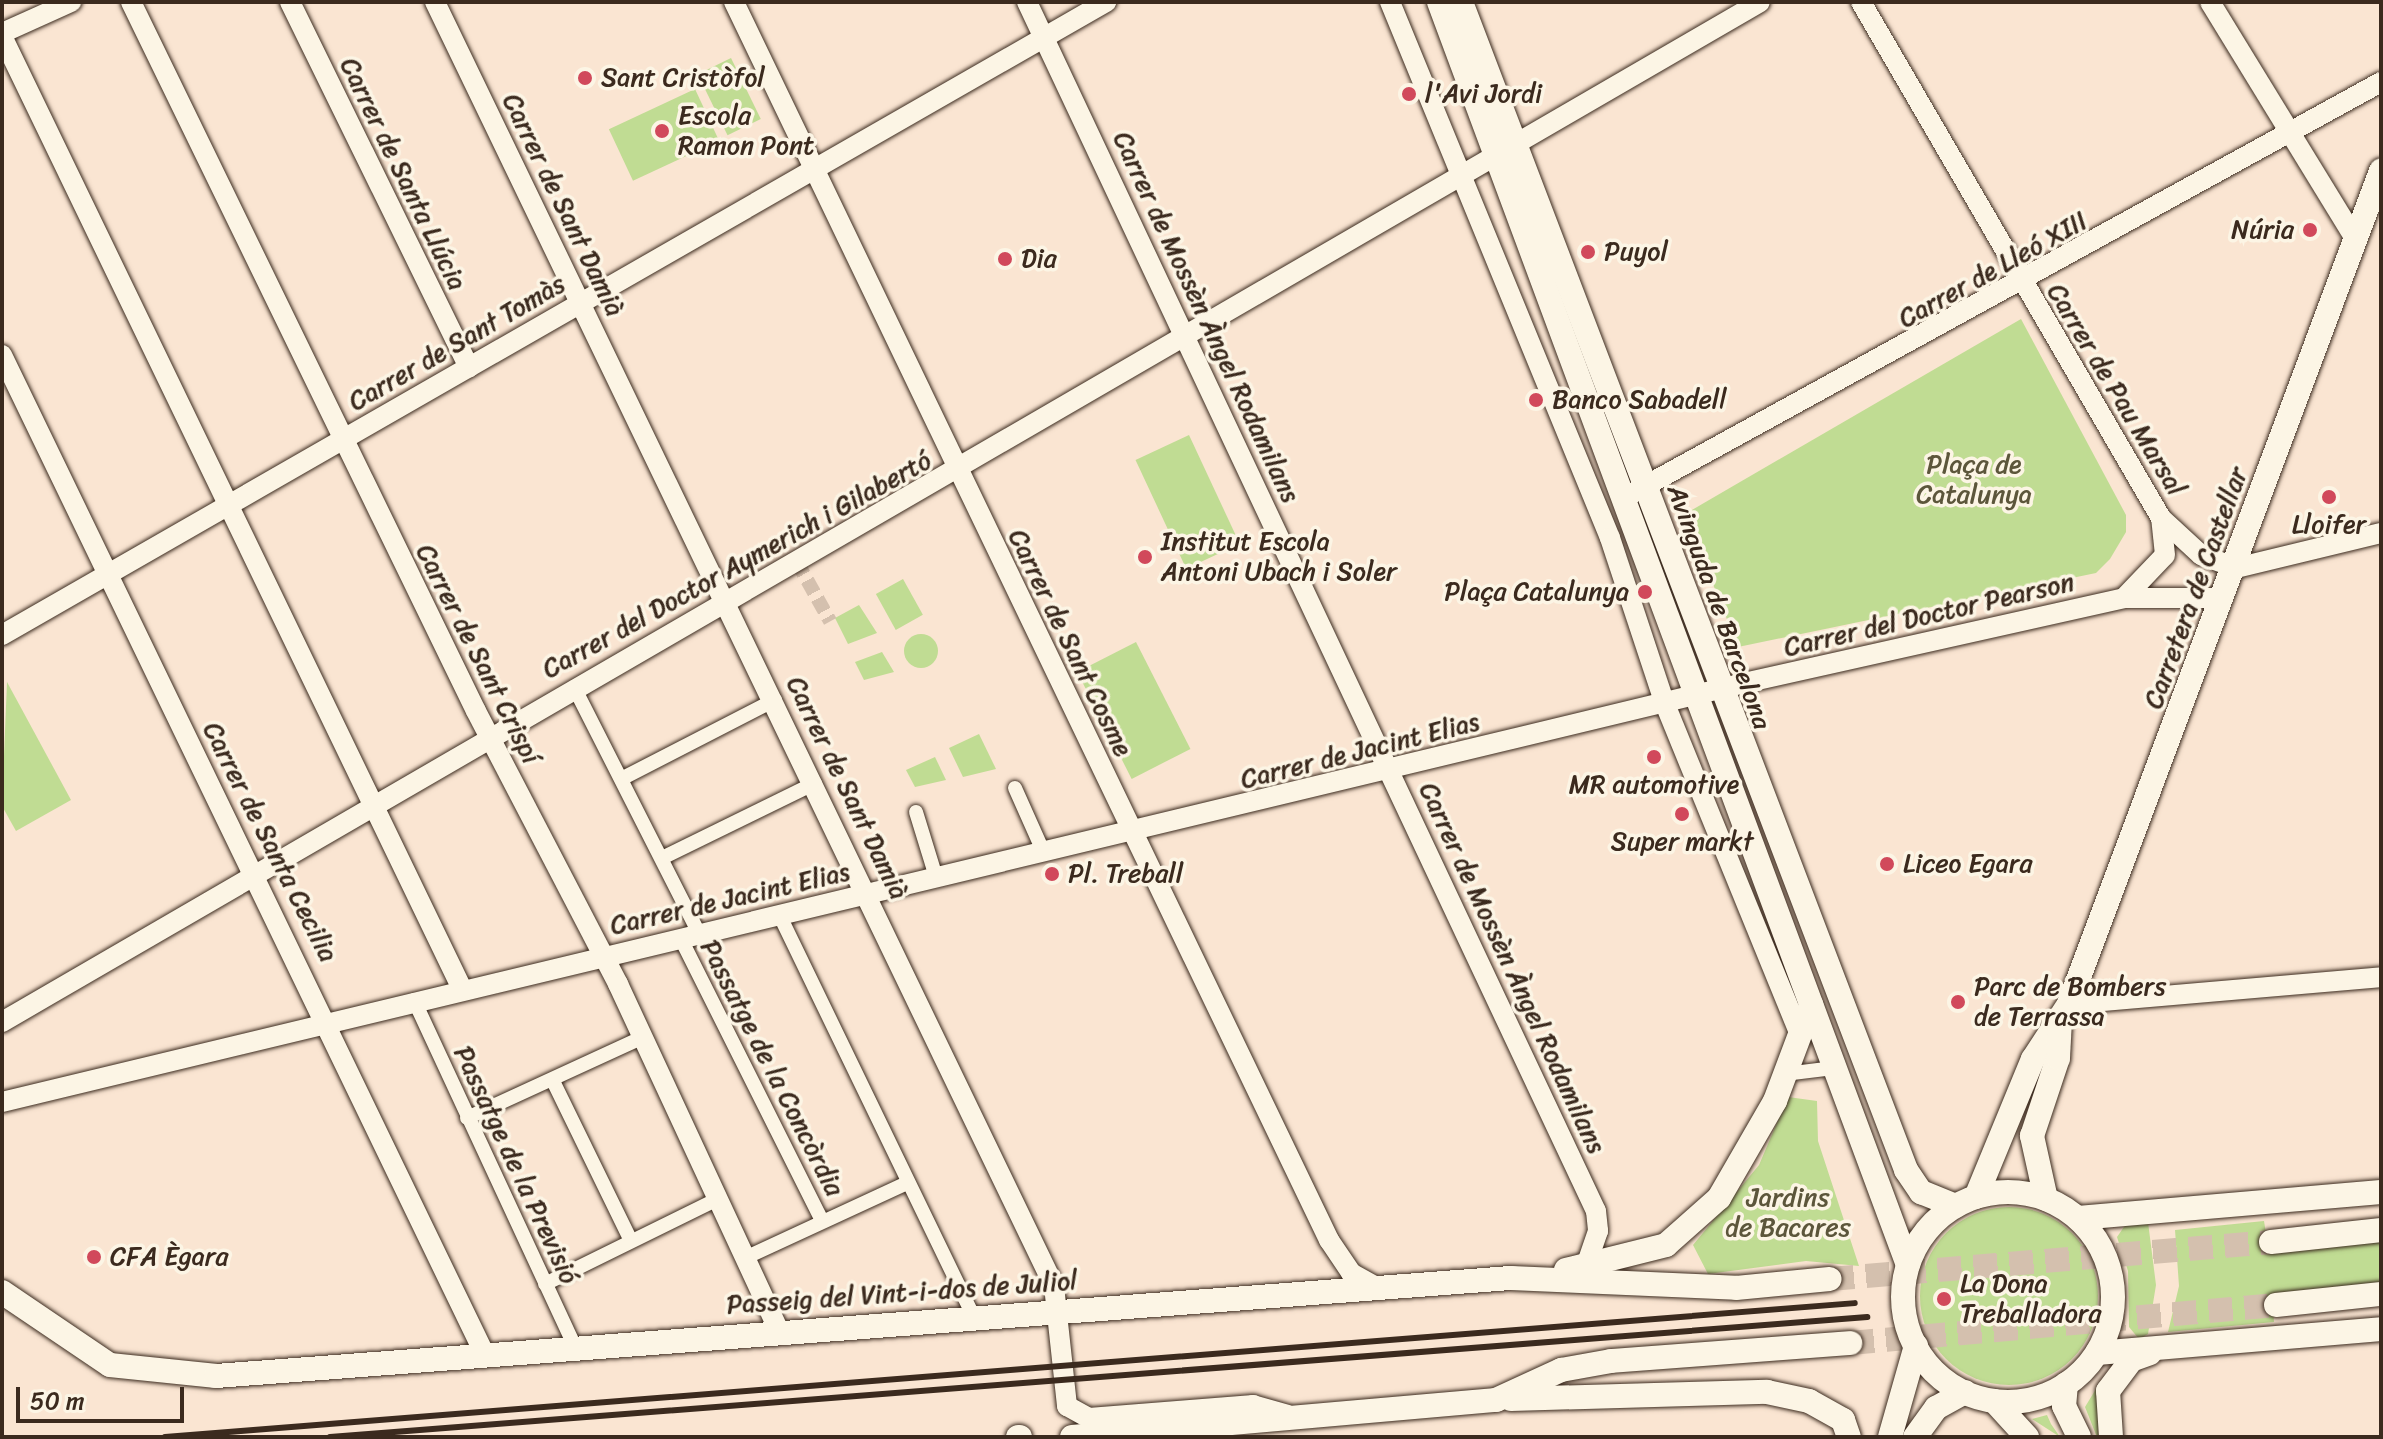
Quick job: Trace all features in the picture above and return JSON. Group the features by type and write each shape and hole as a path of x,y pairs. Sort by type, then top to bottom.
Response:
{"street":[{"path":"71,2 2,35 462,989"},
{"name":"Carrer de Sant Crispí","path":"131,2 489,735 604,955 639,1039 747,1257 778,1329"},
{"name":"Carrer de Santa Llúcia","path":"290,2 469,368"},
{"name":"Carrer de Sant Damià","path":"435,2 869,893 1059,1308 1064,1394 1080,1416 1253,1405 1288,1415"},
{"name":"Carrer de Sant Cosme","path":"734,2 814,174 1329,1240 1351,1273 1380,1289"},
{"name":"Carrer de Mossèn Àngel Rodamilans","path":"1027,2 1391,769 1596,1211 1598,1231 1586,1266"},
{"name":"Carrer de Sant Tomàs","path":"2,635 469,368 580,301 814,174 1106,2"},
{"path":"1390,2 1610,538 1665,704 1774,961 1798,1030"},
{"name":"Avinguda de Barcelona","path":"1439,2 1505,145"},
{"name":"Avinguda de Barcelona","path":"1461,2 1505,145 1637,492 1709,692 1811,1005 1908,1265"},
{"name":"Carrer del Doctor Aymerich i Gilabertó","path":"2,1022 374,807 489,735 957,471 1183,331 1760,2"},
{"name":"Carrer de Pau Marsal","path":"1861,2 2022,284 2161,518 2201,555 2236,568"},
{"path":"2210,2 2286,132 2355,239"},
{"name":"Carrer de Lleó XIII","path":"1637,492 2022,284 2286,132 2381,82"},
{"name":"Carretera de Castellar","path":"2046,1199 2032,1136 2058,1058 2065,1014 2236,568 2381,171"},
{"name":"Carrer de Santa Cecilia","path":"2,355 255,875 329,1020 485,1355"},
{"path":"2124,598 2165,555 2161,518"},
{"path":"2236,568 2381,533"},
{"name":"Carrer del Doctor Pearson","path":"1709,692 2124,598 2223,598"},
{"name":"Passatge de la Concòrdia","path":"574,687 664,857 689,935 822,1221"},
{"name":"Avinguda de Barcelona","path":"1709,692 1906,1170 1921,1192 1966,1201"},
{"name":"Carrer de Jacint Elias","path":"3,1101 604,955 1134,834 1709,692"},
{"path":"623,778 775,700"},
{"path":"664,857 815,783"},
{"path":"1015,788 1044,853"},
{"path":"916,812 936,877"},
{"path":"779,914 972,1314"},
{"path":"1774,961 1801,976"},
{"path":"2065,1014 2381,977"},
{"name":"Passatge de la Previsió","path":"414,1000 576,1349"},
{"path":"1511,1278 1648,1252 1687,1230 1746,1158 1785,1074 1798,1030 1811,1005"},
{"name":"Carretera de Castellar","path":"1966,1201 2033,1059 2065,1014"},
{"path":"467,1118 639,1039"},
{"path":"1785,1074 1833,1068"},
{"path":"553,1081 630,1239"},
{"path":"747,1257 907,1183"},
{"path":"2078,1218 2381,1192"},
{"path":"545,1284 630,1239 718,1199"},
{"path":"2046,1199 2078,1218 2103,1252 2113,1292 2097,1353 2066,1384 2031,1399 1994,1401 1965,1392 1936,1373 1916,1346 1903,1306 1908,1265 1926,1231 1966,1201 2046,1199"},
{"path":"2271,1242 2381,1230"},
{"name":"Passeig del Vint-i-dos de Juliol","path":"2,1292 64,1341 110,1365 147,1374 216,1376 576,1349 972,1314 1006,1318 1059,1308 1511,1278 1736,1288 1830,1279"},
{"path":"2276,1305 2381,1294"},
{"path":"2097,1353 2381,1329"},
{"path":"1496,1400 1561,1370 1611,1361 1850,1343"},
{"path":"1890,1437 1916,1346"},
{"path":"2111,1437 2106,1402 2114,1381 2131,1360 2159,1349"},
{"path":"2066,1384 2064,1406 2079,1437"},
{"path":"1073,1437 1288,1415 1496,1400 1767,1392 1809,1401 1843,1420 1849,1437"},
{"path":"1915,1437 1936,1408 1965,1392"},
{"path":"1994,1401 2027,1437"}],"green space":[{"path":"731,58 761,119 728,135 698,74"},
{"path":"695,89 719,141 633,181 609,129"},
{"name":"Plaça de Catalunya","path":"2021,319 2126,515 2126,532 2110,559 2096,573 1738,647 1685,514"},
{"path":"1189,435 1240,544 1186,569 1136,460"},
{"path":"903,579 923,615 896,630 876,594"},
{"path":"859,605 877,633 848,644 835,618"},
{"path":"921,634 933,639 938,651 933,663 921,668 909,663 904,651 909,639"},
{"path":"1136,642 1190,749 1132,779 1077,672"},
{"path":"882,652 894,672 864,680 855,662"},
{"path":"7,682 71,800 16,831 2,806"},
{"path":"979,734 996,769 963,777 949,748"},
{"path":"935,757 946,780 915,787 906,770"},
{"name":"Jardins de Bacares","path":"1788,1097 1817,1101 1818,1141 1859,1266 1806,1261 1708,1274 1693,1245 1759,1165"},
{"path":"2009,1207 2043,1214 2072,1233 2091,1262 2098,1296 2091,1330 2072,1359 2043,1378 2009,1385 1975,1378 1946,1359 1927,1330 1920,1296 1927,1262 1946,1233 1975,1214"},
{"path":"2264,1221 2269,1251 2381,1241 2381,1283 2272,1295 2274,1322 2168,1332 2179,1286 2175,1230"},
{"path":"2148,1222 2156,1285 2148,1334 2139,1339 2129,1327 2128,1271 2117,1237 2126,1224"},
{"path":"2102,1379 2099,1437 2097,1437 2085,1407"},
{"path":"2047,1415 2051,1424 2060,1437 2032,1419"}],"tunnel":[{"path":"797,562 830,621"},
{"path":"1830,1279 2271,1242"},
{"path":"1850,1343 2276,1305"}],"railway":[{"path":"165,1437 1855,1303"},
{"path":"330,1437 1867,1317"}],"place":[{"name":"Sant Cristòfol","path":"585,78"},
{"name":"l'Avi Jordi","path":"1409,94"},
{"name":"Escola Ramon Pont","path":"662,131"},
{"name":"Núria","path":"2310,230"},
{"name":"Puyol","path":"1588,252"},
{"name":"Dia","path":"1005,259"},
{"name":"Banco Sabadell","path":"1536,400"},
{"name":"Lloifer","path":"2329,497"},
{"name":"Institut Escola Antoni Ubach i Soler","path":"1145,557"},
{"name":"Plaça Catalunya","path":"1645,592"},
{"name":"MR automotive","path":"1654,757"},
{"name":"Super markt","path":"1682,814"},
{"name":"Liceo Egara","path":"1887,864"},
{"name":"Pl. Treball","path":"1052,874"},
{"name":"Parc de Bombers de Terrassa","path":"1958,1002"},
{"name":"CFA Ègara","path":"94,1257"},
{"name":"La Dona Treballadora","path":"1944,1299"}]}
